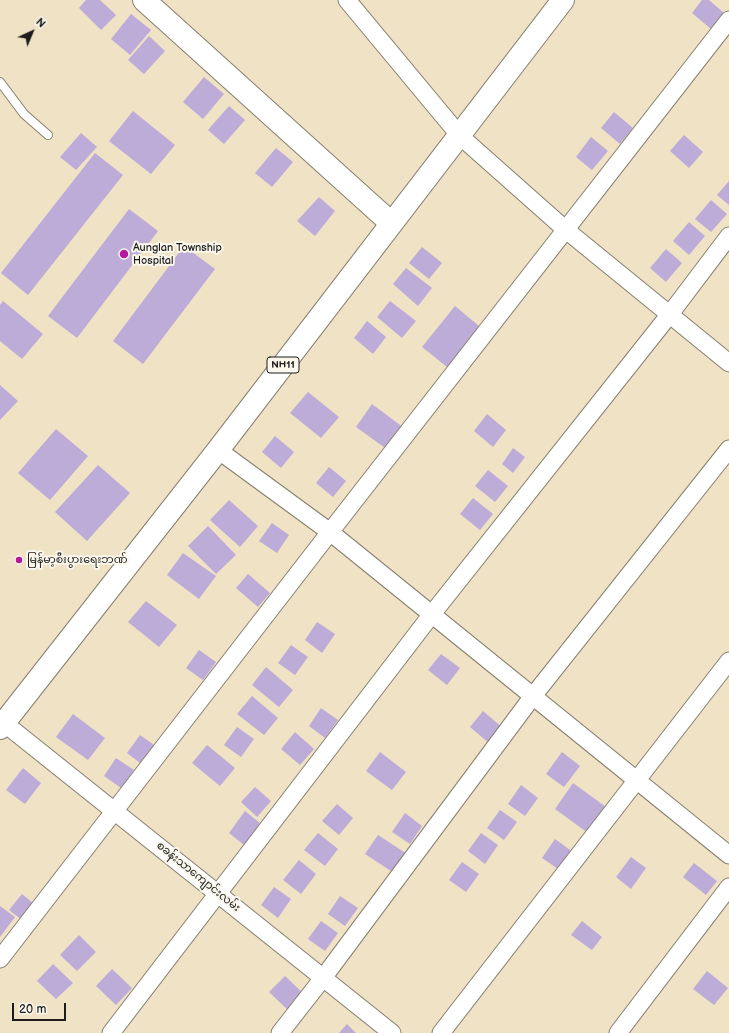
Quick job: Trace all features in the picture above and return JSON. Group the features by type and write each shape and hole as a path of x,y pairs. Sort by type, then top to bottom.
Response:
{"main road":[{"path":"144,0 391,223"},
{"name":"NH11","path":"2,725 218,450 391,223 564,0"}],"street":[{"path":"347,0 460,136 566,230 729,363"},
{"path":"0,959 729,20"},
{"path":"111,1033 432,614 670,314 729,236"},
{"path":"280,1033 323,978 533,696 729,449"},
{"path":"218,450 330,532 729,855"},
{"path":"441,1033 729,661"},
{"name":"စခန်းသာကျောင်းလမ်း","path":"2,725 115,810 392,1033"},
{"path":"618,1033 729,887"}],"lane":[{"path":"0,82 24,114 48,135"}],"building":[{"path":"86,0 100,0 116,15 101,30 79,8"},
{"path":"702,0 709,0 724,13 711,29 692,13"},
{"path":"131,14 151,30 130,55 111,39"},
{"path":"149,36 165,51 144,74 128,60"},
{"path":"204,77 224,94 203,119 183,102"},
{"path":"229,106 245,120 224,144 208,130"},
{"path":"133,111 175,145 151,174 109,141"},
{"path":"614,112 633,128 620,144 601,128"},
{"path":"81,133 97,147 76,170 60,157"},
{"path":"684,135 703,152 689,168 670,151"},
{"path":"591,137 608,151 592,170 576,157"},
{"path":"276,148 293,162 272,187 255,173"},
{"path":"95,153 123,175 28,295 1,273"},
{"path":"729,181 729,205 717,195"},
{"path":"319,197 335,211 315,236 297,221"},
{"path":"711,200 727,214 711,232 695,219"},
{"path":"129,209 158,231 77,338 48,316"},
{"path":"689,222 705,236 689,255 673,241"},
{"path":"184,246 215,269 143,364 113,341"},
{"path":"422,247 442,263 429,279 409,263"},
{"path":"666,249 682,263 666,282 650,268"},
{"path":"406,268 432,288 418,306 393,284"},
{"path":"3,301 43,334 22,359 0,341 0,305"},
{"path":"390,301 416,321 402,338 377,317"},
{"path":"455,306 485,331 452,371 422,347"},
{"path":"367,321 386,337 373,354 354,338"},
{"path":"0,385 18,401 0,420"},
{"path":"308,392 339,417 321,438 290,413"},
{"path":"372,404 404,428 388,450 356,427"},
{"path":"487,414 506,430 493,447 474,431"},
{"path":"56,429 88,456 50,500 18,473"},
{"path":"275,436 294,452 281,468 262,452"},
{"path":"513,448 525,457 513,473 502,464"},
{"path":"98,465 130,493 87,541 55,512"},
{"path":"329,467 346,481 333,497 316,483"},
{"path":"488,470 508,486 495,502 475,486"},
{"path":"473,498 493,514 480,530 460,514"},
{"path":"229,500 258,526 240,547 210,520"},
{"path":"272,523 289,535 277,553 259,541"},
{"path":"208,526 236,555 216,574 188,546"},
{"path":"183,553 216,576 199,599 167,575"},
{"path":"248,574 270,593 258,607 236,588"},
{"path":"146,601 177,625 159,647 128,622"},
{"path":"317,622 335,634 322,653 305,640"},
{"path":"291,645 308,657 295,675 278,663"},
{"path":"199,650 216,662 203,680 186,668"},
{"path":"441,654 460,668 447,685 428,670"},
{"path":"266,667 293,690 279,707 252,685"},
{"path":"252,696 278,718 264,735 237,714"},
{"path":"321,708 338,720 325,738 309,726"},
{"path":"483,711 503,728 490,744 470,727"},
{"path":"73,714 105,738 88,760 56,737"},
{"path":"237,727 254,739 241,757 224,745"},
{"path":"295,732 314,749 300,765 281,749"},
{"path":"140,735 157,747 144,766 127,753"},
{"path":"207,745 235,768 220,786 192,763"},
{"path":"380,752 406,772 392,790 366,771"},
{"path":"562,752 580,766 564,787 546,774"},
{"path":"116,758 134,770 121,788 104,776"},
{"path":"23,768 41,783 25,804 6,790"},
{"path":"573,783 606,807 588,833 555,809"},
{"path":"521,785 538,798 525,816 508,804"},
{"path":"255,787 271,801 257,817 241,802"},
{"path":"337,804 353,818 339,835 322,821"},
{"path":"500,810 517,822 504,840 487,828"},
{"path":"245,811 260,823 244,845 229,833"},
{"path":"405,813 422,826 410,844 392,832"},
{"path":"318,833 338,849 325,866 304,850"},
{"path":"481,833 498,845 485,864 468,851"},
{"path":"378,835 407,854 394,873 365,854"},
{"path":"555,839 577,855 564,873 542,858"},
{"path":"631,857 646,868 631,889 616,877"},
{"path":"299,860 316,874 301,894 283,880"},
{"path":"462,862 479,874 466,892 449,880"},
{"path":"694,863 717,881 706,895 683,877"},
{"path":"274,887 291,899 278,918 261,905"},
{"path":"22,894 39,908 26,923 9,910"},
{"path":"340,896 358,908 345,926 328,914"},
{"path":"0,906 15,917 0,937"},
{"path":"321,921 338,933 325,951 308,939"},
{"path":"582,921 602,937 592,950 571,935"},
{"path":"79,935 96,952 77,971 60,955"},
{"path":"53,964 73,983 56,999 37,981"},
{"path":"112,969 132,988 116,1005 96,986"},
{"path":"707,971 728,988 714,1005 693,989"},
{"path":"285,976 305,995 289,1011 269,992"},
{"path":"347,1024 356,1033 339,1033"}],"place":[{"name":"Aunglan Township Hospital","path":"124,254"},
{"name":"မြန်မာ့စီးပွားရေးဘဏ်","path":"19,560"}]}
